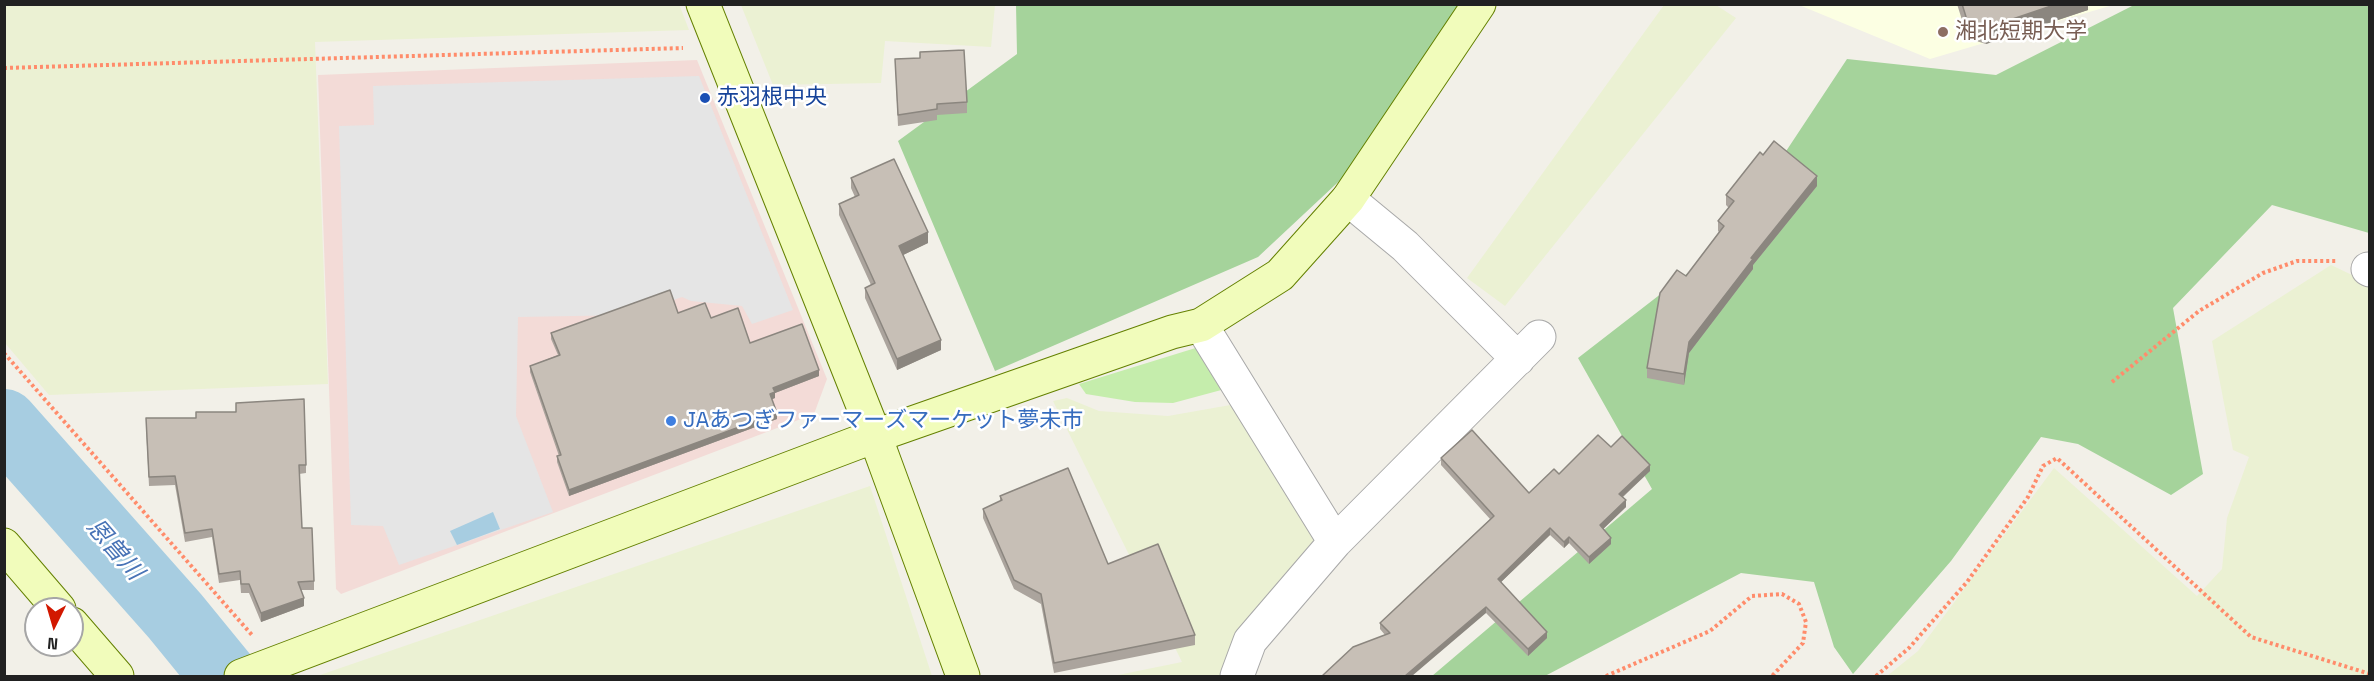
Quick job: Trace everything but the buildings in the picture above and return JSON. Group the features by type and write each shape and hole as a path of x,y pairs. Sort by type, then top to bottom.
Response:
{"street":[{"path":"703,4 875,436 963,676"},
{"path":"254,671 875,436 1172,332 1201,325 1280,274 1348,199 1479,4"},
{"path":"1237,676 1250,640 1335,542 1528,348 1348,199"},
{"path":"1201,325 1335,542"},
{"path":"4,545 49,597"},
{"path":"84,638 117,676"}],"path":[{"path":"4,69 720,47"},
{"path":"2112,382 2199,311 2263,273 2297,261 2340,261 2369,270"},
{"path":"4,353 222,603"},
{"path":"1876,676 1910,648 1967,582 2028,497 2043,466 2056,458 2251,637 2370,674"},
{"path":"1606,676 1710,631 1752,596 1782,594 1799,604 1806,622 1803,643 1772,676"}],"shaded area":[{"path":"679,4 689,30 315,42 328,384 49,395 5,343 5,5"},
{"path":"741,5 995,5 991,47 885,41 881,83 773,85"},
{"path":"1664,5 1716,5 1736,18 1505,306 1467,278"},
{"name":"湘北短期大学","path":"1799,5 2113,5 1930,59"},
{"name":"JAあつぎファーマーズマーケット夢未市","path":"697,60 827,379 814,414 341,594 336,589 318,75"},
{"name":"JAあつぎファーマーズマーケット夢未市","path":"699,76 793,310 752,324 742,306 691,301 682,297 631,315 518,317 516,416 553,512 399,565 383,526 351,525 339,126 374,125 373,86"},
{"path":"2331,265 2369,283 2369,676 1887,676 1918,651 2054,468 2197,596 2222,569 2227,518 2249,457 2233,450 2212,341"},
{"path":"1067,398 1099,411 1168,416 1236,404 1321,551 1230,676 1113,676 1182,662 1053,401"},
{"path":"870,486 932,676 320,675"}],"green space":[{"path":"1016,5 1475,5 1412,113 1258,257 995,371 898,141 1017,54"},
{"path":"2134,5 2369,5 2369,233 2272,205 2173,308 2203,474 2171,495 2078,444 2041,437 1951,561 1853,674 1834,647 1814,582 1741,573 1545,676 1432,676 1652,489 1578,358 1724,245 1847,59 1996,75"},
{"path":"1202,346 1225,389 1173,403 1135,402 1086,394 1079,384"}],"water":[{"path":"493,512 500,529 457,545 450,531"}],"waterway":[{"name":"恩曽川","path":"4,423 175,616 224,676"}],"place":[{"name":"湘北短期大学","path":"1943,32"},
{"name":"赤羽根中央","path":"705,98"},
{"name":"JAあつぎファーマーズマーケット夢未市","path":"671,421"}]}
